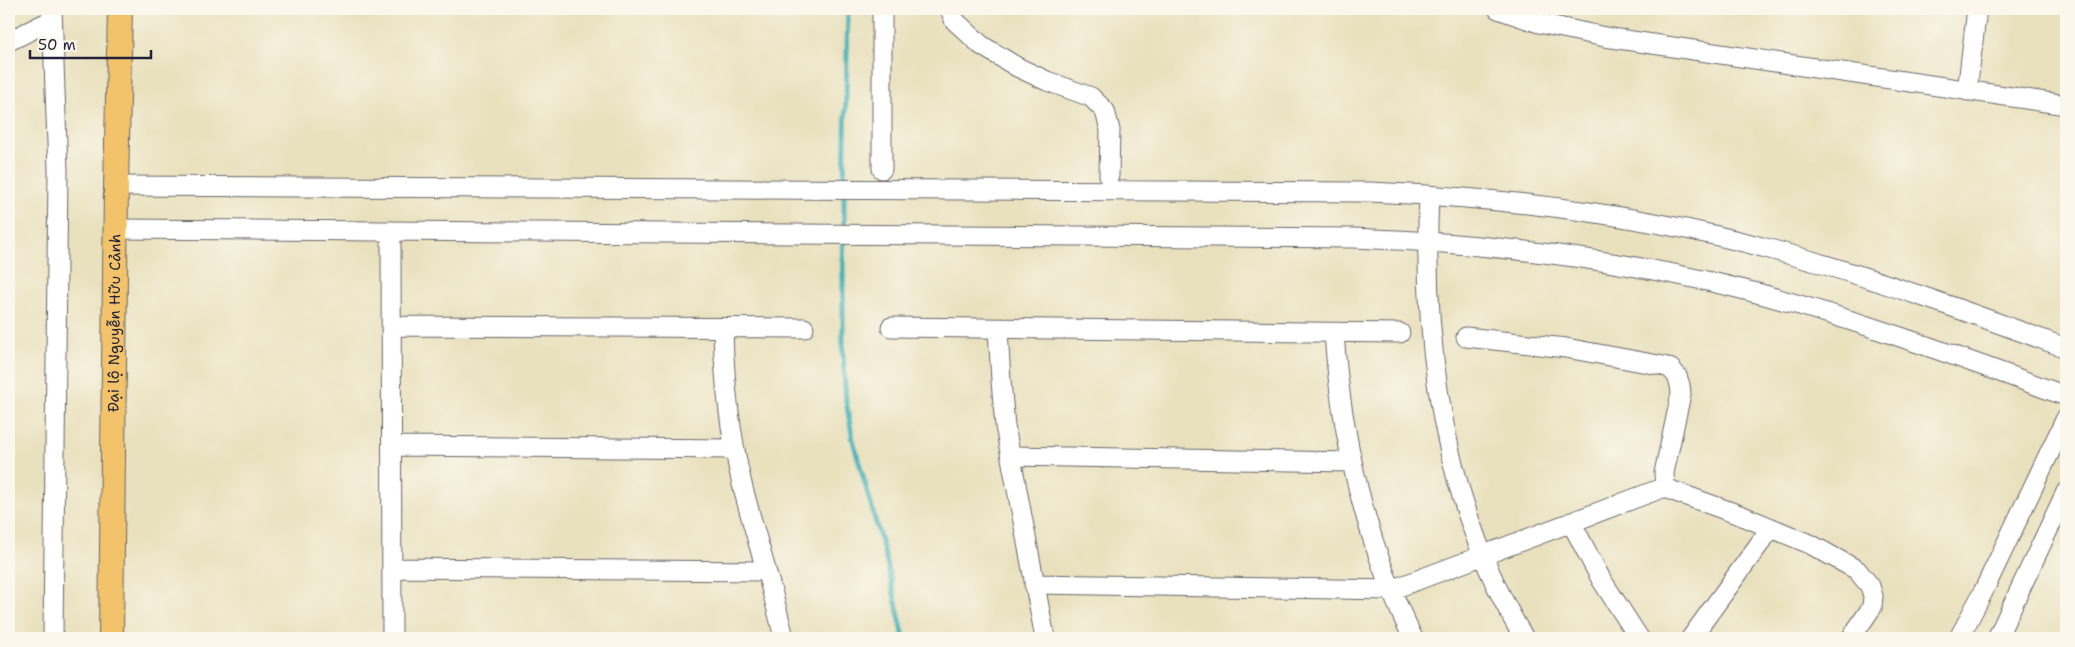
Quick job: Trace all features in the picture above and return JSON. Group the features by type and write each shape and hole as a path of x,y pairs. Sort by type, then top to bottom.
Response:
{"main road":[{"name":"Đại lộ Nguyễn Hữu Cảnh","path":"111,638 120,9"}],"street":[{"path":"882,9 882,169"},
{"path":"950,9 954,20 981,44 1017,67 1047,81 1091,97 1106,111 1110,130 1109,176"},
{"path":"1498,9 1539,23 1605,37 2066,105"},
{"path":"1967,91 1977,9"},
{"path":"9,41 52,15 58,170 54,638"},
{"path":"116,186 1370,192 1429,195 1537,204 1604,214 1685,229 1775,250 1920,295 2066,348"},
{"path":"1429,195 1427,241 1429,321 1434,368 1443,421 1453,467 1482,555 1524,638"},
{"path":"116,230 1343,238 1427,241 1539,252 1619,264 1756,293 1890,333 2066,396"},
{"path":"391,231 392,638"},
{"path":"391,326 804,328"},
{"path":"891,328 1400,333"},
{"path":"723,329 726,393 735,448 742,483 784,638"},
{"path":"998,329 1002,390 1011,456 1045,638"},
{"path":"1334,333 1342,413 1351,462 1368,524 1391,590 1413,638"},
{"path":"1466,336 1601,354 1671,369 1680,385 1681,394 1664,473 1665,487"},
{"path":"1959,638 2066,418"},
{"path":"393,446 735,448"},
{"path":"1011,456 1351,462"},
{"path":"1034,584 1391,590 1665,487 1810,544 1845,562 1865,578 1873,596 1872,607 1851,638"},
{"path":"1997,638 2066,492"},
{"path":"1571,522 1601,579 1639,638"},
{"path":"1691,638 1771,528"},
{"path":"392,568 766,571"}],"waterway":[{"path":"844,185 848,9"},
{"path":"844,193 844,230"},
{"path":"843,238 843,355 846,401 853,440 886,559 904,638"}]}
